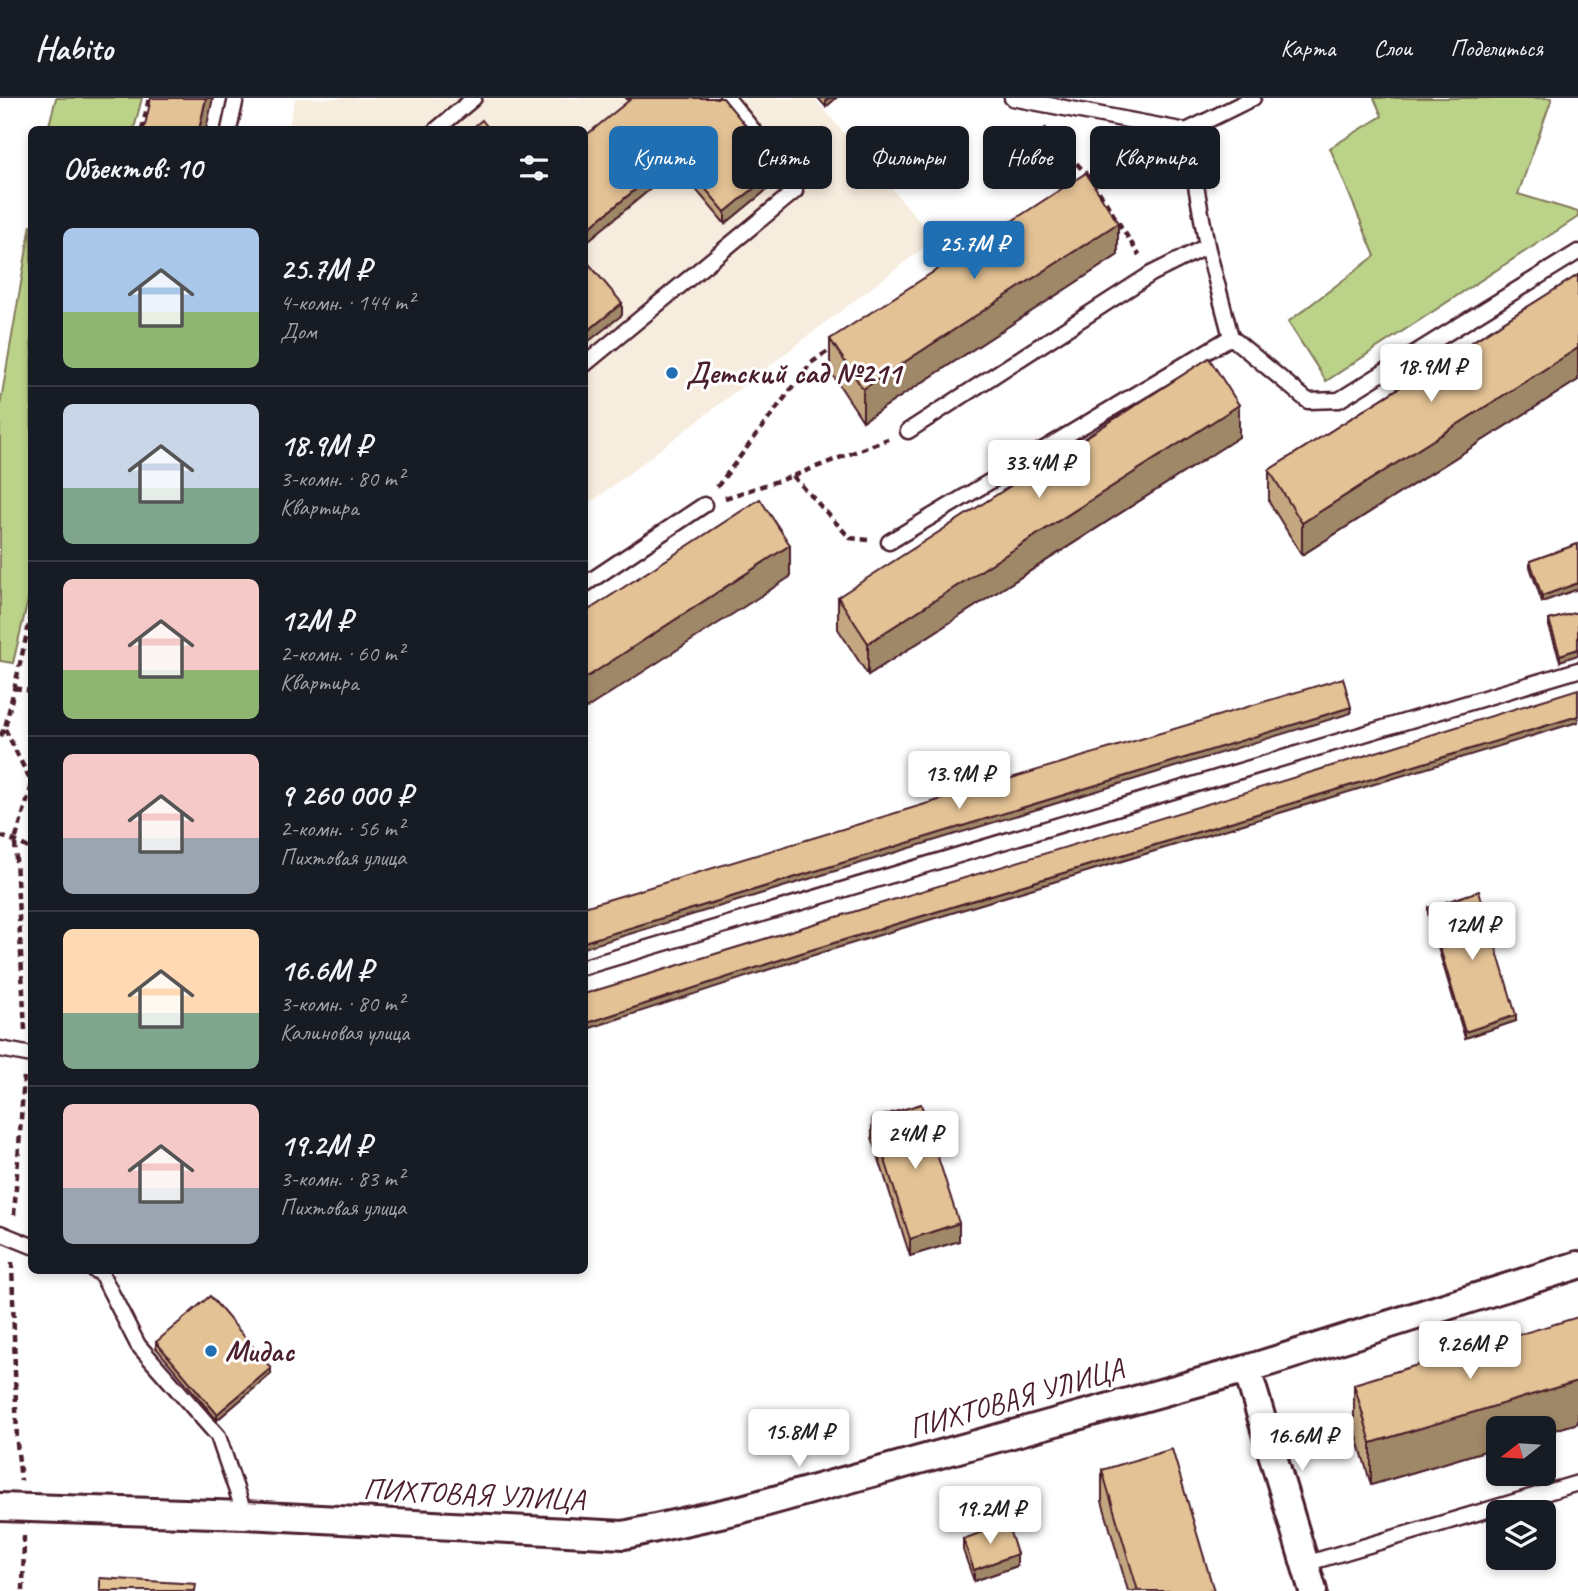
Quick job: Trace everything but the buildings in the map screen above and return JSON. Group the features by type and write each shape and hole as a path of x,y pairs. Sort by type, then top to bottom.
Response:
{"street":[{"name":"ПИХТОВАЯ УЛИЦА","path":"12,1507 245,1515 624,1535 742,1509 1247,1369 1578,1265"},
{"path":"1247,1369 1313,1591"}],"lane":[{"path":"230,126 236,98"},
{"path":"441,126 474,98"},
{"path":"588,362 795,191 794,181 727,98"},
{"path":"1196,126 1253,98"},
{"path":"1016,99 1159,126"},
{"path":"1196,189 1207,247 1231,337 1308,401 1339,400 1578,252"},
{"path":"908,431 1151,274 1207,247"},
{"path":"889,542 1231,337"},
{"path":"588,582 704,505"},
{"path":"588,966 1578,670"},
{"path":"0,1049 28,1055"},
{"path":"6,1236 28,1244"},
{"path":"102,1274 138,1345 218,1436 245,1515"},
{"path":"1305,1564 1578,1483"}],"path":[{"path":"143,126 149,98"},
{"path":"1016,99 1091,179 1151,274"},
{"path":"704,505 811,363 834,347"},
{"path":"704,505 793,476 908,431"},
{"path":"793,476 850,538 889,542"},
{"path":"0,736 5,728 28,629"},
{"path":"14,688 28,690"},
{"path":"5,728 28,776"},
{"path":"28,797 15,841 28,1040"},
{"path":"0,836 28,848"},
{"path":"23,1591 12,1507 17,1443 6,1236 28,1063"}],"shaded area":[{"name":"Детский сад №211","path":"295,98 814,98 846,135 846,189 892,189 935,239 588,505 588,126 289,126"}],"green space":[{"path":"56,98 142,98 135,126 49,126"},
{"path":"1374,98 1552,98 1518,194 1578,212 1578,217 1326,381 1288,322 1375,256 1330,148 1382,116"},
{"path":"28,243 28,600 13,663 0,661 0,406"}],"place":[{"name":"Детский сад №211","path":"672,373"},
{"name":"Мидас","path":"211,1351"}]}
